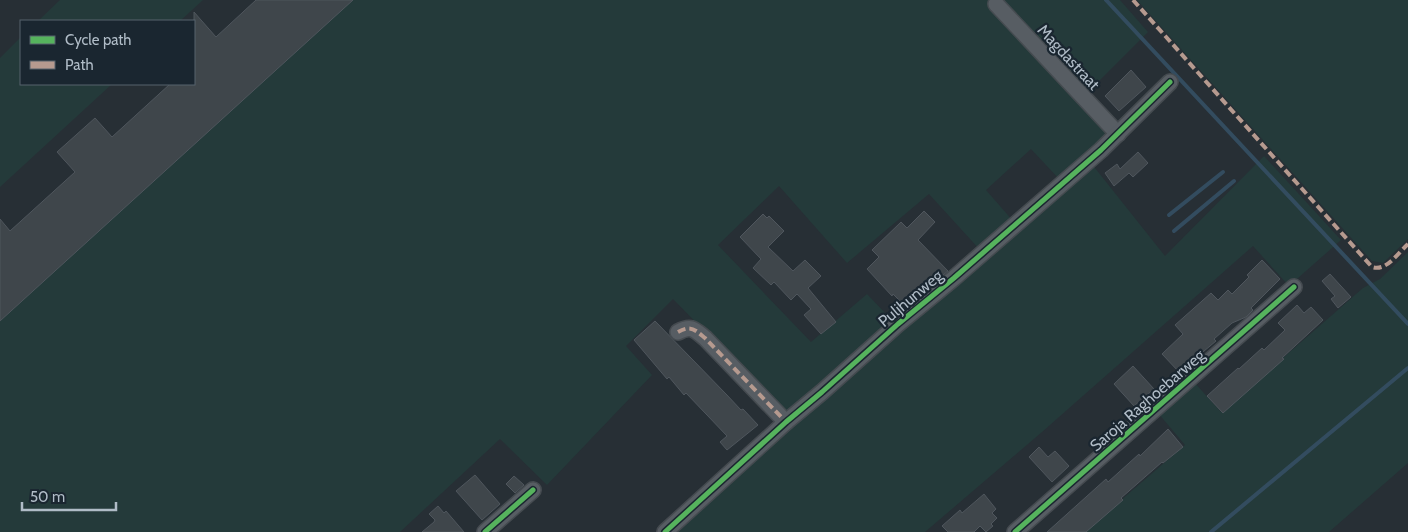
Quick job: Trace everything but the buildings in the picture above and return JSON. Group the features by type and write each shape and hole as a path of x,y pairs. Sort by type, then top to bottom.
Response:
{"street":[{"name":"Magdastraat","path":"996,4 1118,134"},
{"name":"Puljhunweg","path":"665,532 786,422 1118,134 1170,82"},
{"name":"Saroja Raghoebarweg","path":"1015,532 1294,288"},
{"path":"678,332 686,328 694,329 705,338 786,422"},
{"path":"485,532 534,490"}],"green space":[{"path":"60,0 203,0 181,20 39,20"},
{"path":"349,0 1120,0 1148,32 1081,99 1111,132 1060,180 1031,149 986,190 1014,222 981,251 929,194 847,263 779,186 718,245 811,342 867,294 889,317 889,323 786,414 673,299 626,346 652,375 547,485 500,439 400,532 0,532 0,321"},
{"path":"1137,0 1408,0 1408,239 1383,263 1372,261"},
{"path":"20,38 20,85 111,85 0,187 0,58"},
{"path":"1264,156 1341,240 1289,286 1253,246 1042,432 925,532 672,532 1091,163 1165,256"},
{"path":"1408,252 1408,463 1329,532 1084,532 1185,445 1158,413 1193,381 1221,412 1363,288 1380,279"}],"waterway":[{"path":"1106,0 1408,324"},
{"path":"1169,215 1223,172"},
{"path":"1174,231 1234,181"},
{"path":"1211,532 1408,368"}],"marked path":[{"path":"1133,0 1372,267 1377,268 1387,264 1408,244"},
{"path":"678,332 689,328 698,332 786,422"}],"cycle path":[{"path":"665,532 786,422 1101,150 1170,82"},
{"path":"1015,532 1294,287"},
{"path":"485,532 533,490"}]}
